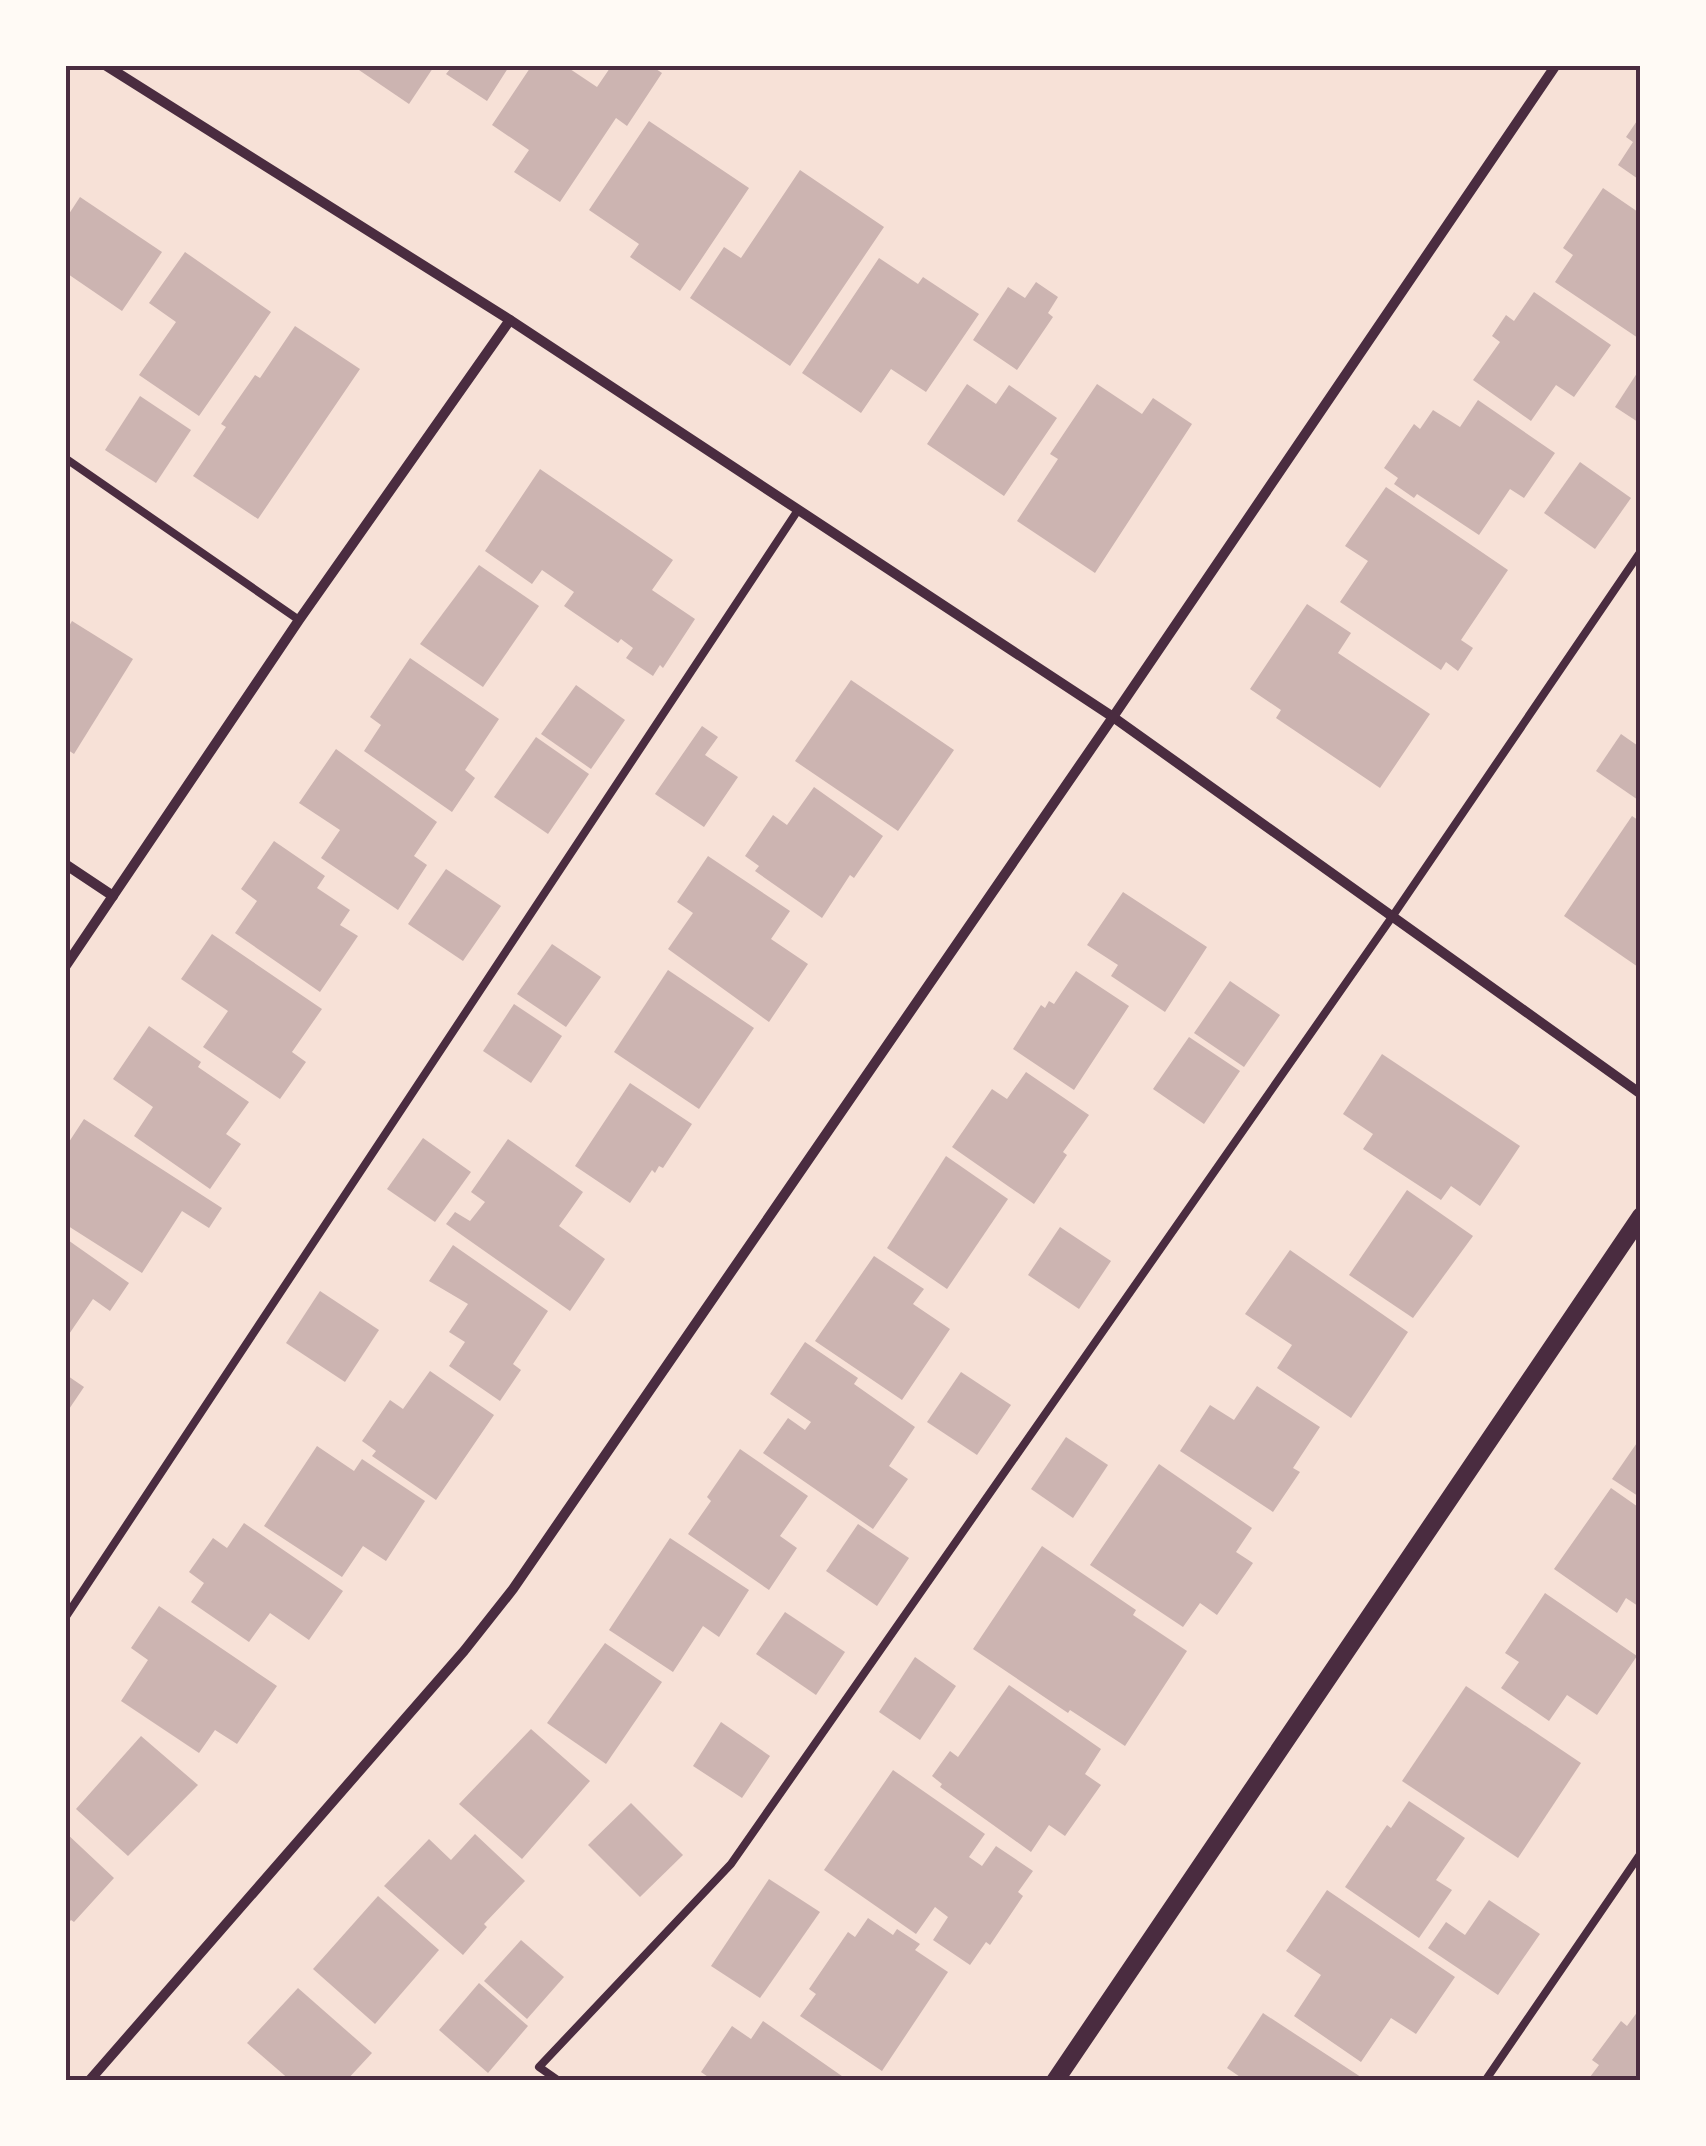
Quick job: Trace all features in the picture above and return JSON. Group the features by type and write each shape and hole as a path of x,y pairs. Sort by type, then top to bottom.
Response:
{"street":[{"path":"106,65 510,320 1112,718 1641,1094"},
{"path":"89,2081 451,1666 513,1589 1556,65"},
{"path":"65,968 299,620 510,320"},
{"path":"65,864 113,896"},
{"path":"1054,2081 1641,1216"}],"lane":[{"path":"65,458 299,620"},
{"path":"65,1618 798,510"},
{"path":"560,2081 539,2067 731,1864 1392,917 1641,551"},
{"path":"1485,2081 1641,1853"}],"building":[{"path":"435,65 409,104 356,68"},
{"path":"444,65 510,65 487,101 446,74 450,69"},
{"path":"532,65 564,65 597,87 612,65 650,65 662,73 627,126 616,118 560,202 514,172 529,150 492,125"},
{"path":"1641,115 1641,181 1618,165 1633,142 1626,137"},
{"path":"649,121 749,188 680,291 630,257 639,244 589,210"},
{"path":"800,170 884,227 790,366 690,298 724,247 741,258"},
{"path":"1603,188 1641,214 1641,340 1555,282 1573,255 1563,248"},
{"path":"80,197 162,252 122,311 65,272 65,220"},
{"path":"185,252 271,312 199,416 139,375 176,322 149,303"},
{"path":"879,258 918,284 923,277 979,314 926,392 891,369 861,413 802,373"},
{"path":"1036,282 1058,297 1048,313 1053,317 1017,370 973,340 1008,287 1025,298"},
{"path":"1534,292 1611,345 1574,397 1556,385 1531,421 1473,380 1500,342 1492,336 1506,315 1514,321"},
{"path":"295,326 360,369 258,519 193,476 226,427 221,424 255,375 260,378"},
{"path":"1641,367 1641,424 1615,407"},
{"path":"967,384 996,404 1009,385 1057,418 1004,496 927,444"},
{"path":"1097,384 1142,414 1153,398 1192,424 1095,573 1017,521 1058,459 1050,454"},
{"path":"140,396 191,430 156,483 105,450"},
{"path":"1478,400 1555,453 1524,498 1510,489 1479,535 1417,494 1414,498 1394,484 1398,478 1384,468 1414,424 1420,429 1433,410 1460,427"},
{"path":"1580,462 1631,498 1595,549 1544,513"},
{"path":"540,469 673,560 652,590 695,619 663,668 660,665 653,676 626,658 633,648 621,639 618,643 564,606 574,592 542,570 532,584 485,551"},
{"path":"1386,487 1508,570 1461,640 1473,648 1458,671 1446,662 1441,670 1340,602 1368,561 1345,546"},
{"path":"479,565 539,606 483,687 420,644"},
{"path":"1307,604 1351,633 1338,653 1430,714 1380,788 1276,718 1281,710 1250,689"},
{"path":"72,621 133,659 74,754 65,748 65,633"},
{"path":"410,658 499,719 465,770 475,778 452,812 364,751 381,725 370,717"},
{"path":"851,680 954,750 898,831 795,761"},
{"path":"576,685 625,720 591,769 541,734"},
{"path":"702,726 718,737 705,755 738,777 704,827 655,794"},
{"path":"1621,734 1641,748 1641,802 1596,771"},
{"path":"536,737 589,774 548,834 494,797"},
{"path":"336,749 437,822 414,856 427,865 398,910 321,858 340,830 299,803"},
{"path":"814,787 883,836 854,878 850,875 822,918 755,871 759,866 745,856 773,815 787,825"},
{"path":"1632,816 1641,822 1641,969 1564,916"},
{"path":"274,841 325,876 317,888 350,910 340,925 358,936 320,992 235,933 257,901 241,889"},
{"path":"708,856 790,911 771,939 808,964 769,1022 668,949 693,913 677,902"},
{"path":"446,869 501,906 463,961 408,924"},
{"path":"1123,892 1207,947 1165,1012 1111,976 1118,965 1087,945"},
{"path":"212,934 322,1009 292,1052 306,1062 280,1099 203,1047 228,1011 181,979"},
{"path":"552,944 601,977 566,1027 517,994"},
{"path":"668,970 754,1028 699,1109 614,1052"},
{"path":"1076,971 1129,1006 1074,1090 1013,1049 1041,1005 1045,1008 1049,1001 1054,1004"},
{"path":"1230,981 1280,1015 1244,1067 1194,1033"},
{"path":"514,1004 562,1036 531,1083 483,1051"},
{"path":"149,1026 249,1102 226,1134 241,1144 210,1189 134,1136 153,1107 113,1079"},
{"path":"1189,1037 1240,1071 1204,1124 1153,1089"},
{"path":"1382,1054 1520,1146 1480,1206 1451,1186 1441,1200 1363,1149 1373,1134 1343,1114"},
{"path":"1026,1072 1089,1115 1034,1204 952,1147 992,1089 1007,1099"},
{"path":"630,1083 692,1124 663,1168 659,1166 655,1173 652,1170 630,1203 575,1166"},
{"path":"84,1119 222,1208 209,1228 182,1211 142,1273 65,1224 65,1148"},
{"path":"423,1138 471,1172 435,1222 387,1189"},
{"path":"508,1139 583,1192 559,1226 605,1259 570,1311 446,1224 455,1212 470,1221 485,1202 471,1192"},
{"path":"946,1156 1008,1199 947,1289 887,1248"},
{"path":"1407,1190 1473,1236 1413,1318 1349,1275"},
{"path":"1060,1227 1111,1261 1079,1309 1028,1275"},
{"path":"65,1238 129,1283 110,1311 93,1299 65,1340"},
{"path":"453,1245 548,1311 513,1364 521,1370 500,1401 449,1366 465,1342 449,1332 468,1304 429,1281"},
{"path":"1290,1250 1408,1332 1351,1418 1277,1368 1292,1345 1245,1314"},
{"path":"874,1256 924,1289 913,1304 950,1329 902,1400 815,1341"},
{"path":"320,1291 379,1330 345,1382 286,1343"},
{"path":"805,1342 858,1378 854,1384 915,1427 889,1466 908,1479 873,1529 763,1453 788,1418 805,1430 811,1422 770,1394"},
{"path":"430,1371 494,1415 436,1500 372,1456 376,1451 362,1441 390,1400 403,1409"},
{"path":"961,1372 1011,1405 977,1455 927,1422"},
{"path":"65,1374 84,1387 65,1415"},
{"path":"1257,1386 1320,1427 1293,1468 1300,1472 1273,1512 1180,1451 1210,1405 1234,1420"},
{"path":"1066,1437 1108,1465 1073,1518 1031,1489"},
{"path":"1641,1437 1641,1498 1612,1479"},
{"path":"317,1446 354,1471 362,1459 425,1501 386,1561 363,1546 342,1577 264,1526"},
{"path":"740,1449 808,1496 780,1536 797,1548 769,1590 688,1534 711,1501 707,1497"},
{"path":"1159,1464 1252,1528 1236,1552 1253,1563 1217,1615 1200,1603 1183,1627 1090,1565"},
{"path":"1611,1488 1641,1509 1641,1608 1626,1598 1617,1613 1554,1569"},
{"path":"244,1523 343,1591 309,1640 270,1613 249,1642 191,1602 204,1583 189,1572 213,1538 227,1548"},
{"path":"858,1524 909,1558 877,1606 826,1571"},
{"path":"670,1538 749,1590 719,1637 703,1626 673,1672 609,1630"},
{"path":"1042,1546 1136,1610 1133,1615 1187,1651 1125,1746 973,1649"},
{"path":"1545,1593 1637,1656 1597,1715 1567,1695 1549,1721 1501,1688 1519,1662 1505,1653"},
{"path":"159,1606 277,1686 237,1744 215,1730 199,1753 121,1701 148,1660 131,1648"},
{"path":"785,1612 845,1652 816,1695 756,1654"},
{"path":"605,1643 662,1682 606,1764 547,1723"},
{"path":"915,1657 956,1686 920,1740 879,1712"},
{"path":"1009,1685 1101,1749 1085,1774 1101,1785 1065,1836 1049,1825 1031,1852 940,1787 942,1784 932,1776 950,1751 958,1757"},
{"path":"1466,1686 1581,1763 1518,1858 1402,1781"},
{"path":"721,1722 770,1756 742,1798 693,1766"},
{"path":"531,1729 590,1781 522,1859 459,1804"},
{"path":"141,1736 198,1785 128,1856 76,1809"},
{"path":"893,1770 985,1834 969,1857 982,1866 996,1846 1033,1871 1018,1892 1023,1896 990,1945 986,1942 970,1965 933,1940 948,1917 935,1907 916,1934 824,1870"},
{"path":"1409,1801 1465,1838 1436,1880 1452,1890 1419,1938 1345,1887 1387,1825 1391,1828"},
{"path":"631,1803 683,1855 640,1897 588,1845"},
{"path":"65,1832 114,1878 65,1927"},
{"path":"475,1834 525,1881 484,1924 487,1927 463,1955 384,1886 429,1839 451,1860"},
{"path":"769,1879 820,1912 760,1998 711,1966"},
{"path":"1327,1890 1455,1977 1416,2034 1391,2018 1361,2062 1294,2016 1321,1975 1286,1951"},
{"path":"378,1896 439,1950 375,2024 313,1969"},
{"path":"1489,1900 1540,1934 1498,1995 1428,1948 1446,1922 1465,1935"},
{"path":"868,1918 893,1935 897,1929 920,1944 915,1950 948,1972 882,2071 800,2016 816,1994 809,1989 848,1932 855,1937"},
{"path":"521,1940 564,1977 527,2019 484,1981"},
{"path":"479,1983 528,2026 488,2073 439,2030"},
{"path":"298,1988 372,2053 346,2081 291,2081 247,2043"},
{"path":"1641,2007 1641,2081 1587,2081 1599,2065 1592,2060 1621,2021 1627,2026"},
{"path":"1263,2013 1367,2081 1246,2081 1227,2068"},
{"path":"763,2021 849,2081 714,2081 701,2072 732,2026 751,2039"}]}
